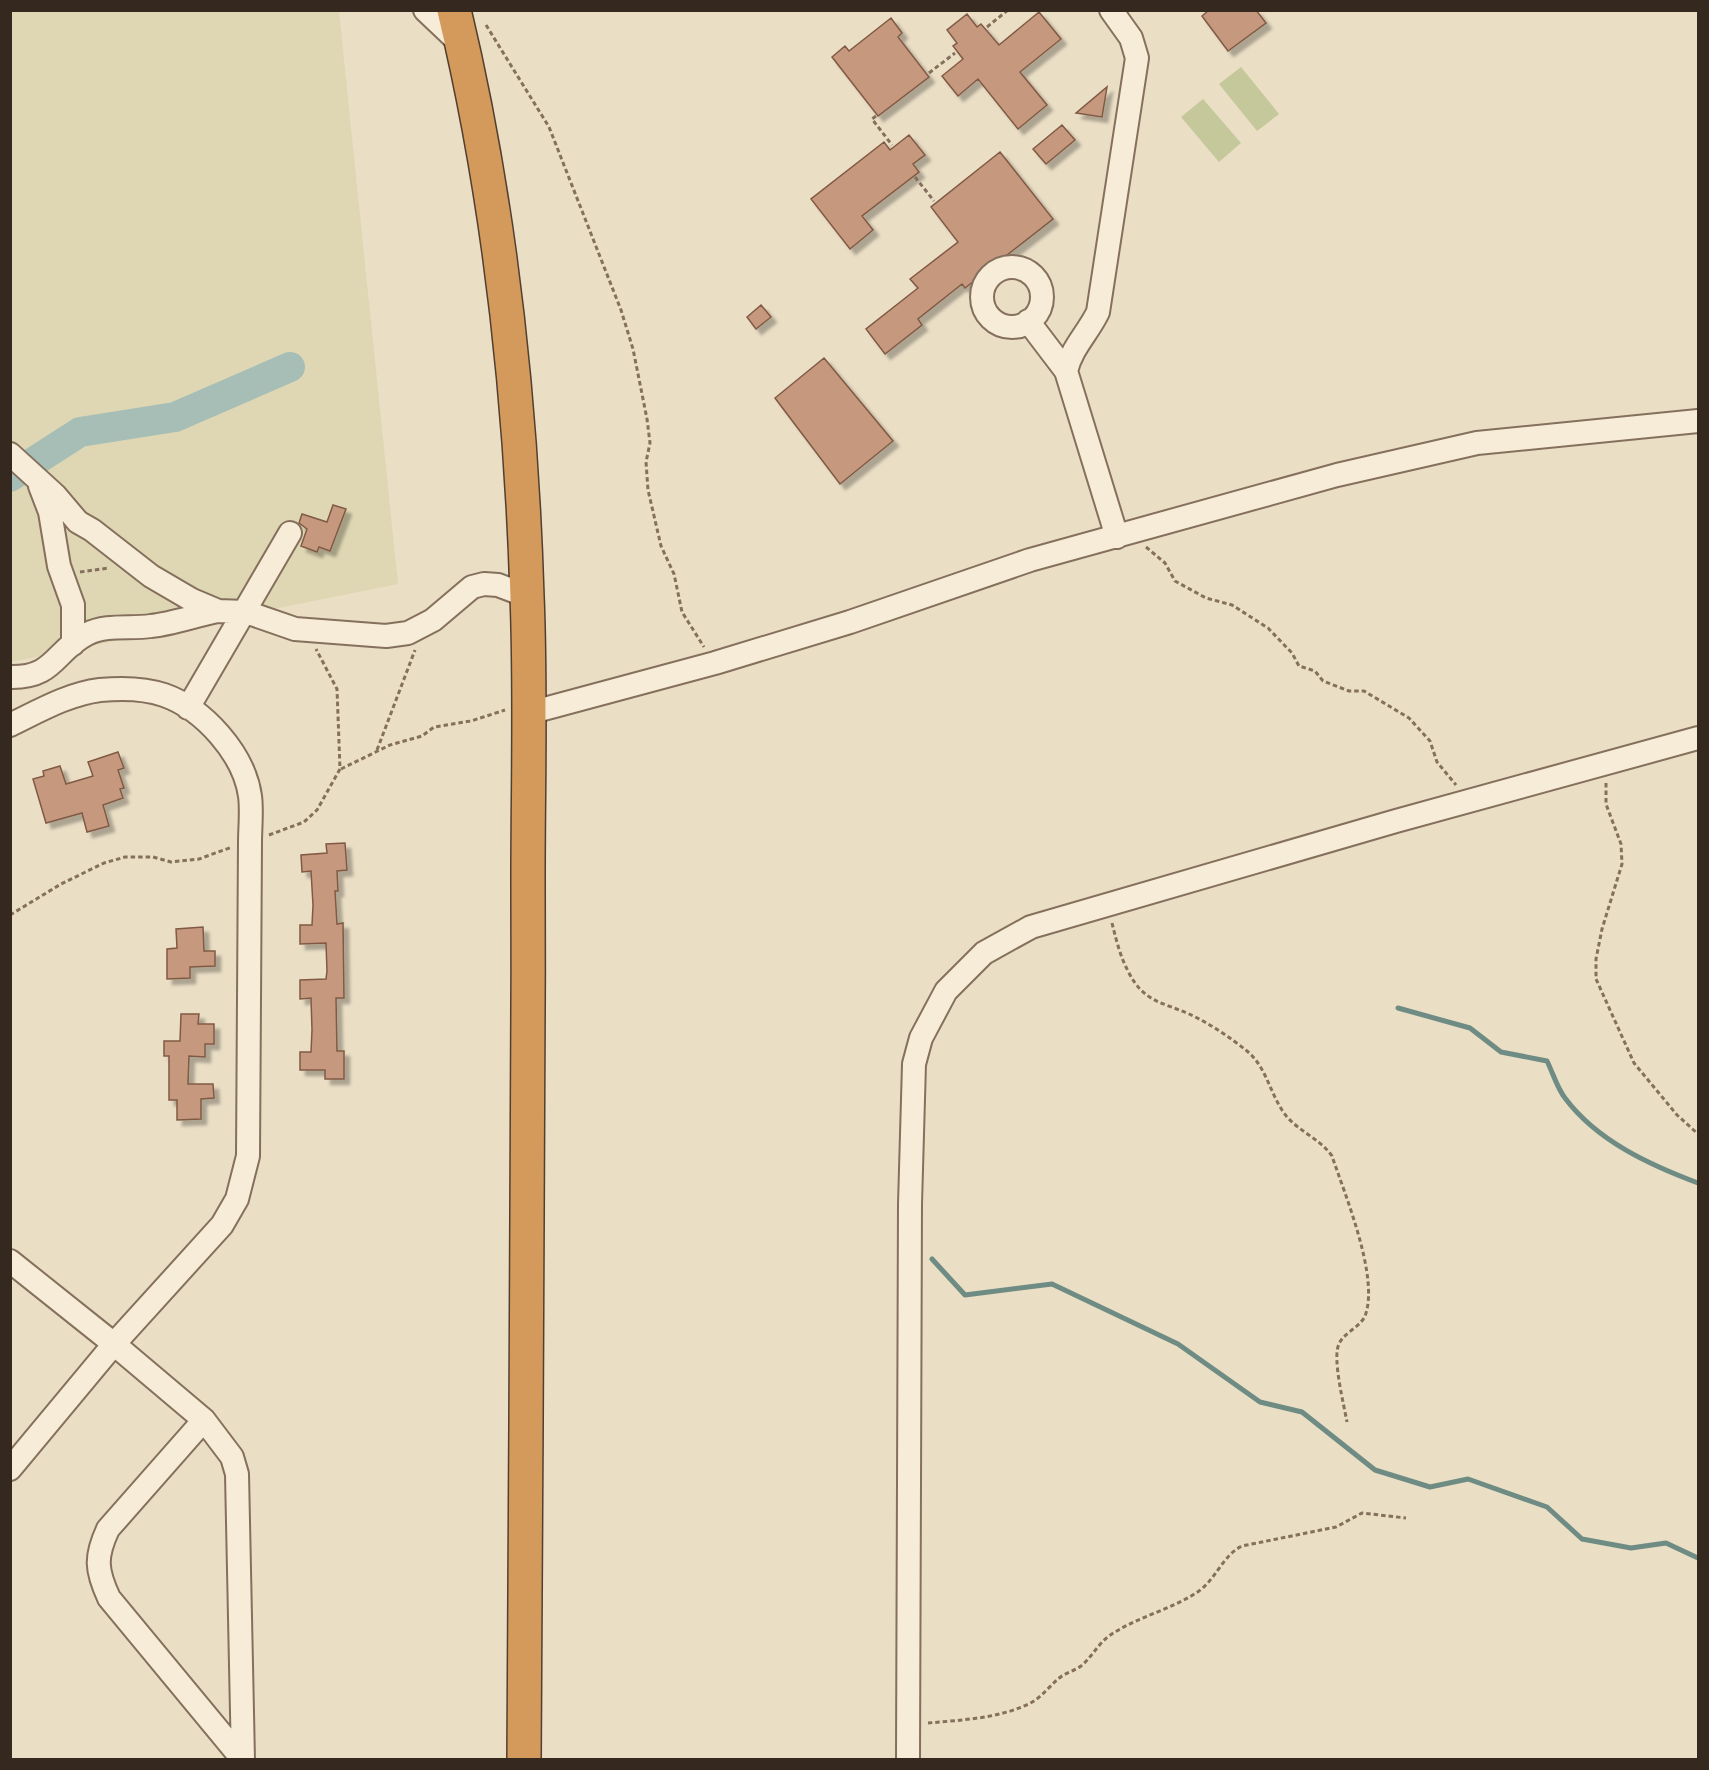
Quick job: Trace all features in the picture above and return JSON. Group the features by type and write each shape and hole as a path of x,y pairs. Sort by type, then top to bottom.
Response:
{"highway":[{"path":"454,10 474,35 482,145 507,310 518,425 527,596 529,707 524,1760"}],"street":[{"path":"425,10 474,35"},
{"path":"1066,371 1070,355 1091,327 1098,312 1137,58 1131,38 1111,10"},
{"path":"1028,321 1066,371 1127,534"},
{"path":"529,707 715,663 850,622 1030,560 1337,475 1477,443 1698,422"},
{"path":"10,453 28,468 78,522 92,530 132,562 192,600 218,611"},
{"path":"28,468 41,488 50,512 58,566 73,605 73,644"},
{"path":"188,708 290,533"},
{"path":"10,677 30,677 42,673 73,644 88,634 108,628 153,626 218,611 246,612 295,629 386,636 408,633 433,621 461,594 484,584 498,585 527,596"},
{"path":"10,725 63,699 99,690 141,690 165,695 188,708 210,726 236,758 250,797 248,1156 237,1199 222,1225 114,1344 10,1469"},
{"path":"908,1760 910,1204 914,1064 921,1038 946,991 984,953 1031,927 1396,821 1470,803 1698,738"},
{"path":"10,1261 204,1420 232,1457 237,1474 243,1760"},
{"path":"204,1420 108,1529 101,1544 97,1567 109,1598 243,1760"}],"path":[{"path":"987,27 1008,10"},
{"path":"474,35 549,127 621,310 633,349 647,419 650,443 646,462 648,490 662,546 674,574 682,612 715,663"},
{"path":"929,74 955,53"},
{"path":"876,116 872,119 892,145"},
{"path":"915,177 934,201"},
{"path":"1127,534 1166,563 1175,580 1206,598 1232,605 1251,615 1292,653 1299,666 1315,671 1323,681 1340,688 1364,691 1408,718 1430,741 1437,762 1470,803"},
{"path":"58,566 73,572 91,573 132,562"},
{"path":"377,751 396,704 405,673 433,621"},
{"path":"10,915 62,884 115,860 134,857 153,857 171,862 199,859 250,843 304,822 317,810 340,769 337,688 314,646 295,629"},
{"path":"340,769 366,759 377,751 422,736 434,727 529,707"},
{"path":"1606,763 1606,804 1621,844 1622,864 1602,929 1596,959 1596,979 1634,1063 1677,1115 1698,1134"},
{"path":"1106,904 1128,972 1139,987 1153,1001 1194,1017 1246,1050 1261,1067 1282,1111 1294,1125 1327,1149 1332,1156 1362,1248 1369,1291 1366,1315 1339,1344 1337,1358 1347,1422"},
{"path":"908,1724 981,1717 1026,1706 1059,1678 1078,1668 1110,1635 1173,1607 1200,1590 1212,1580 1234,1550 1242,1546 1258,1545 1314,1530 1336,1527 1362,1513 1406,1518"}],"shaded area":[{"path":"11,11 339,11 398,584 11,662"}],"green space":[{"path":"1241,67 1279,114 1257,131 1219,84"},
{"path":"1203,99 1241,143 1219,162 1181,117"}],"building":[{"path":"1209,10 1256,10 1266,23 1228,51 1202,16"},
{"path":"1039,12 1061,39 1020,72 1047,105 1018,129 978,79 958,96 942,76 963,59 953,46 957,43 947,30 967,14 977,27 981,24 999,45"},
{"path":"891,18 902,33 898,37 929,77 878,116 832,57 845,46 849,51"},
{"path":"1107,87 1102,117 1076,113"},
{"path":"1062,125 1075,140 1046,164 1033,149"},
{"path":"909,135 925,155 913,164 919,172 862,216 873,230 850,249 811,199 884,142 890,150"},
{"path":"1000,152 1053,219 965,288 962,284 918,319 922,325 885,354 866,329 918,288 910,279 958,242 931,207"},
{"path":"761,305 771,317 756,329 747,317"},
{"path":"824,358 893,441 840,484 775,398"},
{"path":"333,505 346,509 330,551 319,547 317,552 301,546 307,529 299,523 302,514 327,522"},
{"path":"118,752 124,768 118,770 124,788 120,789 123,798 103,805 109,826 87,832 82,813 46,823 33,779 44,776 43,771 60,766 66,784 93,776 88,762"},
{"path":"345,843 347,870 337,871 338,891 335,891 337,924 343,923 344,998 336,998 337,1051 344,1051 344,1079 325,1079 325,1070 300,1070 300,1052 311,1052 312,1030 311,998 300,999 300,980 326,979 327,971 326,943 300,944 300,925 312,925 313,905 311,871 302,872 301,855 327,853 326,844"},
{"path":"203,927 204,951 215,951 215,966 190,967 190,978 167,979 167,949 177,948 176,929"},
{"path":"181,1014 199,1014 198,1024 214,1024 214,1044 205,1044 205,1057 189,1056 188,1084 213,1084 214,1098 201,1099 201,1119 177,1120 177,1100 169,1100 169,1056 164,1056 164,1041 180,1041"}],"waterway":[{"path":"10,477 80,432 175,417 290,367"},
{"path":"1398,1008 1470,1028 1501,1052 1547,1061 1562,1094 1593,1127 1643,1160 1698,1183"},
{"path":"932,1259 965,1295 1052,1284 1178,1344 1260,1402 1302,1412 1375,1470 1430,1487 1468,1479 1547,1507 1582,1539 1631,1548 1666,1543 1698,1558"}]}
